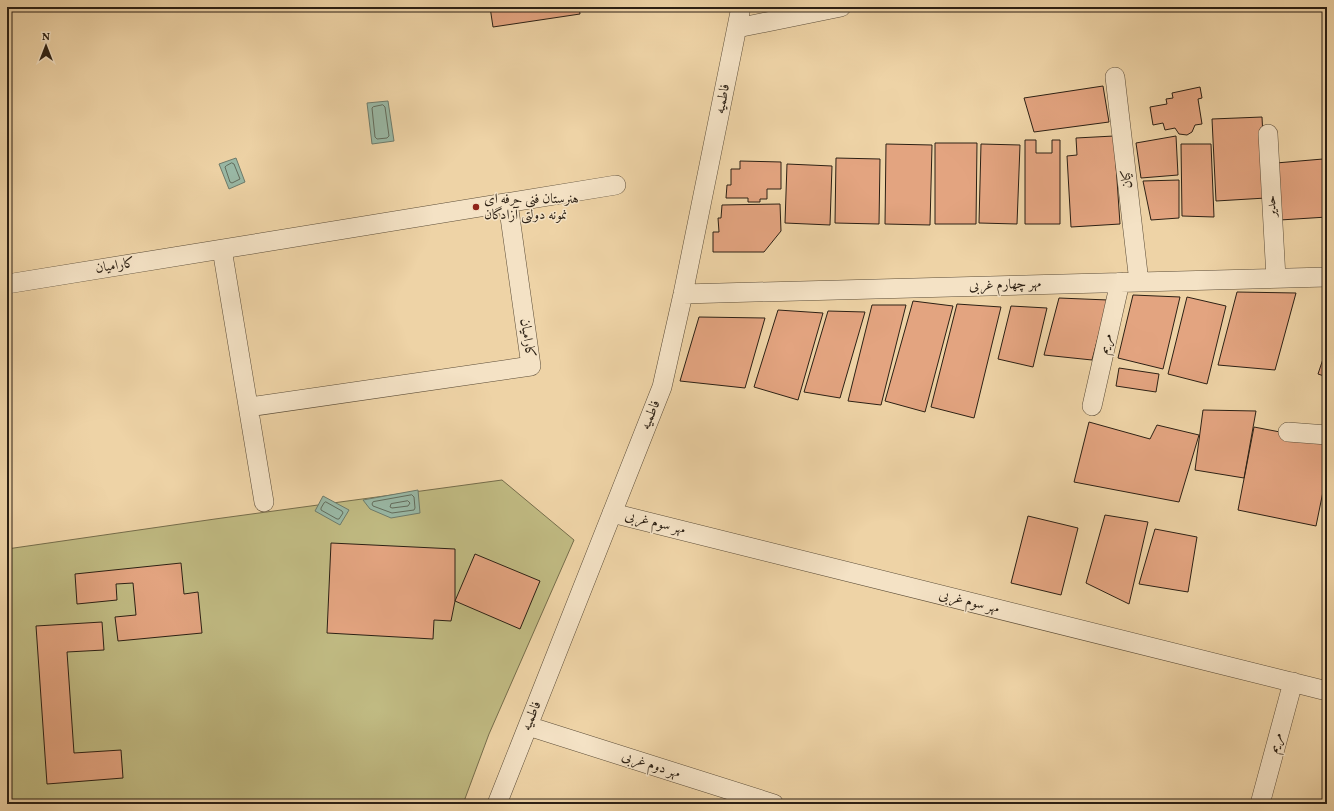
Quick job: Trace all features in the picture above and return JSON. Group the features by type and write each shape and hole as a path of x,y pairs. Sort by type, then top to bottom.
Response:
{"street":[{"name":"فاطمیه","path":"497,804 662,387 684,294 741,7"},
{"path":"737,28 841,7"},
{"name":"کیان","path":"1115,77 1130,282"},
{"name":"حدیر","path":"1268,134 1276,278"},
{"path":"508,203 616,185"},
{"name":"کارامیان","path":"7,284 508,203 531,366 249,407"},
{"path":"222,249 264,502"},
{"name":"مهر چهارم غربی","path":"684,294 1327,277"},
{"name":"مریم","path":"1092,406 1130,282"},
{"path":"1288,432 1327,435"},
{"name":"مهر سوم غربی","path":"612,513 1327,691"},
{"name":"مریم","path":"1260,804 1293,682"},
{"name":"مهر دوم غربی","path":"528,726 774,804"}],"shaded area":[{"path":"502,480 574,540 489,734 463,804 7,804 7,549"}],"water":[{"path":"388,101 394,141 372,144 367,103"},
{"path":"236,158 245,182 229,189 219,164"},
{"path":"418,490 420,513 391,518 370,509 363,500"},
{"path":"323,496 349,510 340,525 315,511"}],"building":[{"path":"490,7 579,7 580,14 493,27"},
{"path":"1103,86 1109,122 1034,132 1024,98"},
{"path":"1200,87 1202,98 1198,99 1202,124 1195,125 1192,132 1187,135 1179,134 1175,128 1165,130 1163,123 1153,125 1150,107 1167,104 1166,99 1173,98 1172,93"},
{"path":"1262,117 1266,198 1216,201 1212,119"},
{"path":"1114,136 1120,224 1071,227 1067,156 1077,155 1076,138"},
{"path":"1176,136 1178,175 1141,178 1136,143"},
{"path":"1025,140 1036,140 1036,153 1052,153 1052,140 1060,140 1060,224 1025,224"},
{"path":"935,143 977,143 976,224 935,224"},
{"path":"886,144 932,145 930,225 885,224"},
{"path":"981,144 1020,145 1017,224 979,223"},
{"path":"1181,144 1211,144 1214,217 1182,216"},
{"path":"836,158 880,159 879,224 835,223"},
{"path":"1323,159 1327,217 1280,220 1276,163"},
{"path":"740,161 781,162 781,189 767,189 767,199 760,199 760,202 748,202 748,198 726,198 727,185 731,185 731,169 740,169"},
{"path":"787,164 832,166 830,225 785,223"},
{"path":"1179,180 1179,218 1151,220 1143,181"},
{"path":"780,204 781,231 764,252 713,252 713,232 719,232 718,218 721,218 722,205"},
{"path":"1237,292 1296,293 1275,370 1218,365"},
{"path":"1133,295 1180,297 1163,369 1118,358"},
{"path":"1187,297 1226,306 1207,384 1168,374"},
{"path":"1059,298 1108,300 1092,360 1044,355"},
{"path":"913,301 953,306 925,412 885,401"},
{"path":"957,304 1001,307 974,418 931,407"},
{"path":"872,305 906,305 881,405 848,401"},
{"path":"1011,306 1047,308 1033,367 998,359"},
{"path":"778,310 823,313 798,400 754,387"},
{"path":"828,311 865,312 840,398 804,392"},
{"path":"699,317 765,318 745,388 680,381"},
{"path":"1327,347 1327,377 1318,374"},
{"path":"1119,368 1159,374 1156,392 1116,386"},
{"path":"1203,410 1256,411 1244,478 1195,470"},
{"path":"1089,422 1150,439 1157,425 1199,435 1179,502 1074,482"},
{"path":"1254,427 1327,441 1327,472 1316,526 1238,510"},
{"path":"1105,515 1148,522 1129,604 1086,583"},
{"path":"1028,516 1078,528 1061,595 1011,583"},
{"path":"1155,529 1197,537 1188,592 1139,584"},
{"path":"331,543 455,549 455,601 451,621 434,620 433,639 327,633"},
{"path":"475,554 540,581 520,629 455,601"},
{"path":"181,563 184,594 198,592 202,633 118,641 115,617 136,615 133,583 116,584 117,600 77,604 75,574"},
{"path":"102,622 104,650 67,652 74,753 121,750 123,778 47,784 36,626"}],"place":[{"name":"هنرستان فنی حرفه ای نمونه دولتی آزادگان","path":"476,207"}]}
